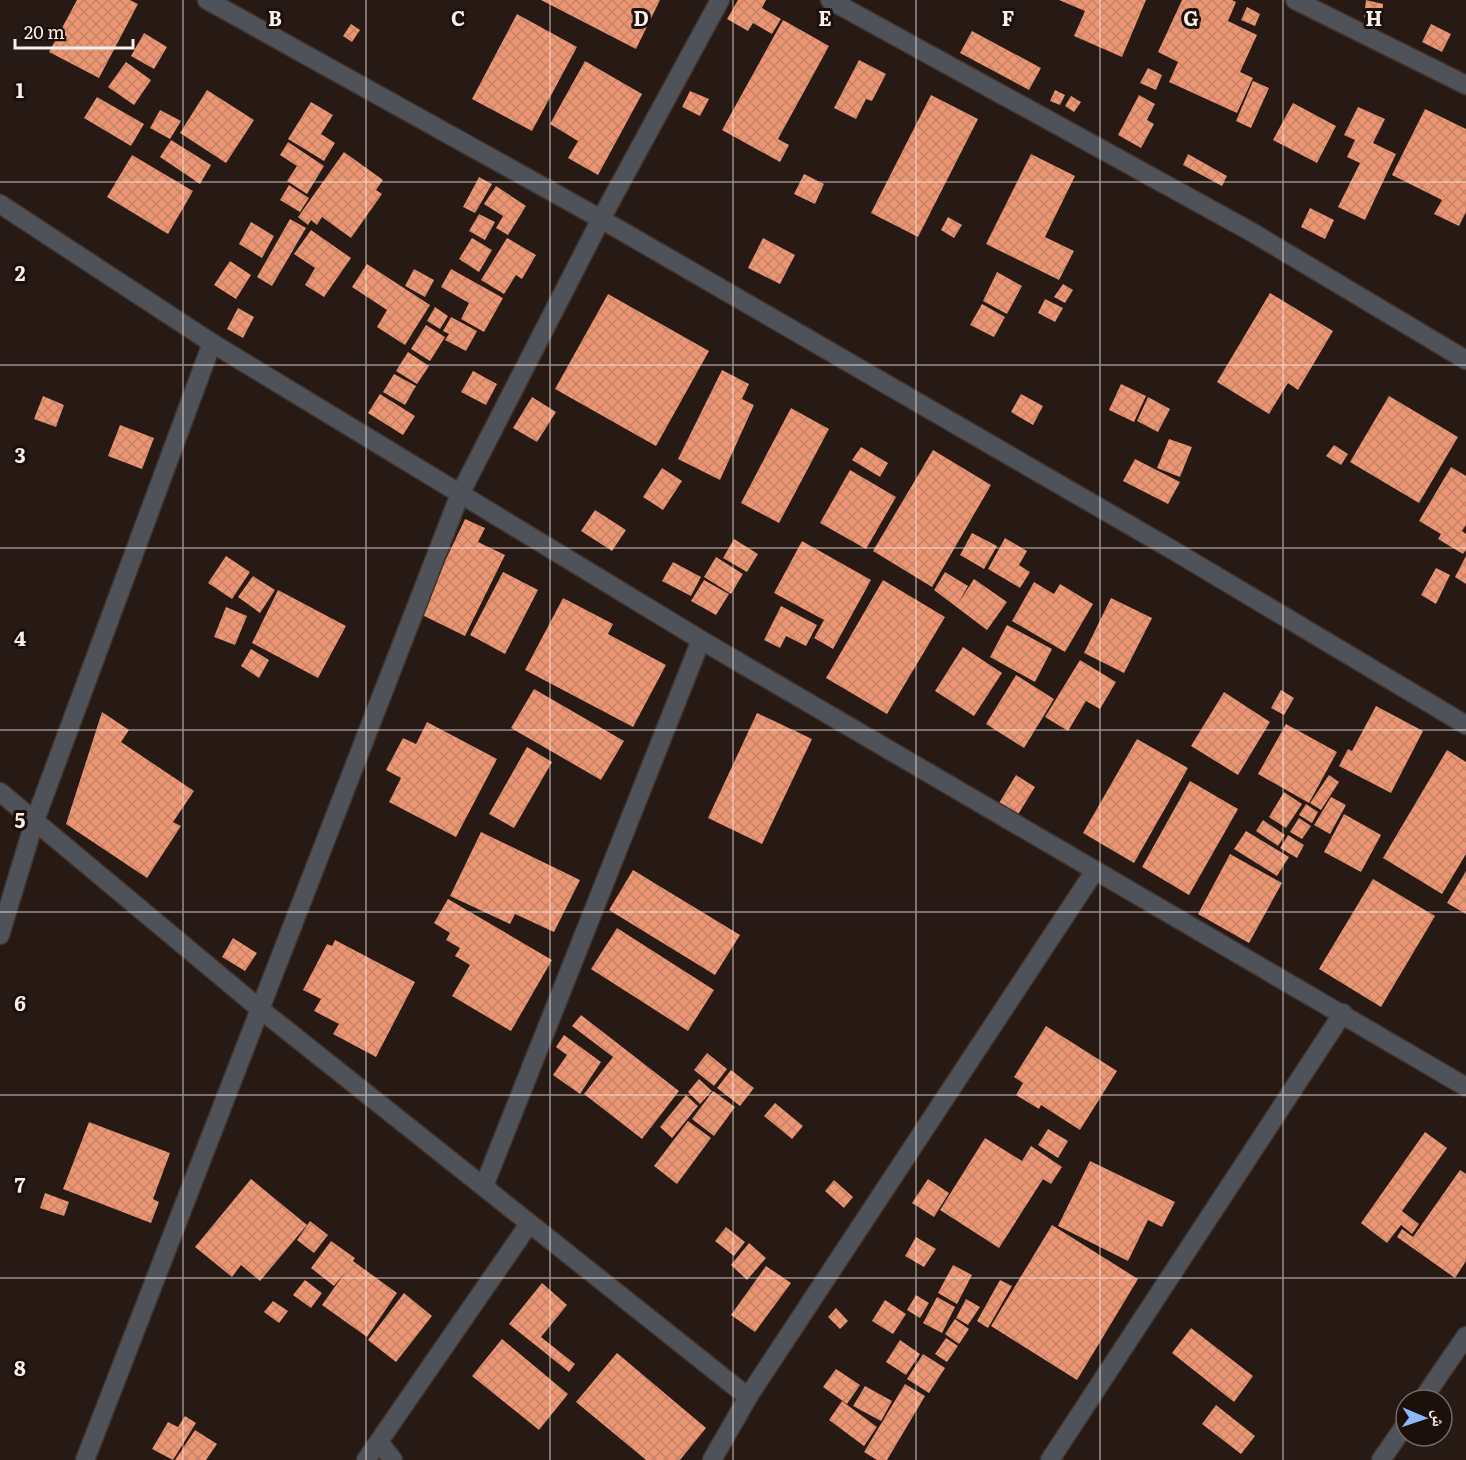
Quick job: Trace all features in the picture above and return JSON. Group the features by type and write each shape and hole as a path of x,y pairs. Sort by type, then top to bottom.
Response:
{"street":[{"path":"207,0 601,219 1176,552 1466,725"},
{"path":"85,1460 460,494 601,219 720,0"},
{"path":"830,0 1248,230 1466,360"},
{"path":"1295,0 1466,85"},
{"path":"0,204 212,343 701,640 1095,872 1343,1013 1466,1087"},
{"path":"0,935 34,823 212,343"},
{"path":"483,1186 701,640"},
{"path":"0,792 34,823 260,1009 748,1398"},
{"path":"712,1460 748,1398 1095,872"},
{"path":"1050,1460 1343,1013"},
{"path":"366,1460 530,1224"},
{"path":"1430,1388 1466,1336"},
{"path":"1381,1460 1394,1441"},
{"path":"379,1442 393,1460"}],"building":[{"path":"77,0 130,0 138,4 99,78 49,52"},
{"path":"541,0 660,0 636,49"},
{"path":"738,0 766,0 762,8 781,19 772,34 753,23 748,31 727,19"},
{"path":"1059,0 1146,0 1122,57 1074,36 1085,11"},
{"path":"1182,0 1232,0 1236,2 1228,21 1257,35 1240,72 1253,78 1237,113 1169,82 1178,62 1158,52"},
{"path":"1366,0 1383,4 1382,19 1364,17"},
{"path":"1247,7 1260,14 1255,26 1241,20"},
{"path":"517,14 577,47 532,131 472,99"},
{"path":"783,20 829,46 778,139 789,145 780,162 722,130"},
{"path":"351,24 360,30 352,42 343,36"},
{"path":"1431,24 1451,34 1442,52 1422,42"},
{"path":"972,31 1041,68 1029,90 960,53"},
{"path":"144,33 167,47 154,69 131,56"},
{"path":"859,60 886,74 872,101 866,99 856,119 834,108"},
{"path":"585,61 642,94 598,175 568,158 578,141 550,124"},
{"path":"126,62 151,80 134,105 108,87"},
{"path":"1148,68 1162,75 1156,90 1140,83"},
{"path":"1253,81 1269,88 1251,128 1236,121"},
{"path":"207,90 254,120 226,163 180,133"},
{"path":"1055,90 1065,95 1060,105 1050,101"},
{"path":"690,91 709,99 700,116 682,107"},
{"path":"931,95 978,119 918,237 871,213"},
{"path":"1139,95 1155,104 1147,120 1154,124 1141,148 1118,135"},
{"path":"1071,96 1081,102 1074,112 1065,106"},
{"path":"97,97 144,124 131,146 84,118"},
{"path":"311,102 333,115 321,134 335,143 324,161 288,139"},
{"path":"1293,103 1336,126 1317,163 1273,140"},
{"path":"1358,107 1385,119 1373,143 1396,154 1365,220 1338,207 1360,163 1347,157 1355,140 1344,135"},
{"path":"1425,109 1466,129 1466,212 1459,226 1434,214 1442,200 1392,175"},
{"path":"160,110 181,121 170,139 150,128"},
{"path":"171,140 211,165 200,184 160,157"},
{"path":"288,142 324,166 307,194 287,181 297,166 280,155"},
{"path":"344,152 383,180 376,190 382,194 351,238 322,217 317,225 311,220 308,225 298,217"},
{"path":"1031,154 1075,176 1045,237 1074,251 1059,280 986,244"},
{"path":"1188,154 1227,176 1222,186 1183,165"},
{"path":"132,155 193,191 168,234 107,197"},
{"path":"804,174 824,184 815,204 794,194"},
{"path":"479,177 492,184 475,213 463,207"},
{"path":"289,185 309,198 300,212 280,200"},
{"path":"496,186 526,206 508,235 496,228 503,216 484,204"},
{"path":"1310,208 1334,220 1325,239 1301,227"},
{"path":"479,214 495,222 485,240 469,231"},
{"path":"948,217 962,225 954,238 941,230"},
{"path":"290,219 306,228 272,286 257,277"},
{"path":"251,222 274,236 262,258 239,244"},
{"path":"311,230 351,258 324,297 305,285 315,268 294,254"},
{"path":"472,238 492,250 479,272 459,259"},
{"path":"507,238 536,255 522,279 516,275 504,294 481,280"},
{"path":"763,238 795,255 780,284 748,268"},
{"path":"230,261 251,275 236,299 214,285"},
{"path":"367,264 430,305 405,345 377,327 387,310 352,287"},
{"path":"414,269 434,280 425,297 405,286"},
{"path":"451,269 503,298 484,332 461,319 469,303 441,287"},
{"path":"997,272 1022,286 1007,314 983,301"},
{"path":"1063,284 1073,290 1065,303 1054,297"},
{"path":"1270,293 1333,331 1298,390 1288,383 1269,414 1217,382"},
{"path":"608,294 709,351 656,446 555,389"},
{"path":"1045,299 1063,308 1055,322 1038,313"},
{"path":"982,304 1005,317 994,337 970,325"},
{"path":"435,307 448,316 440,329 427,321"},
{"path":"238,308 254,317 243,338 227,329"},
{"path":"451,317 477,331 466,351 445,340 449,334 443,331"},
{"path":"426,325 445,337 430,361 411,349"},
{"path":"408,352 429,366 417,384 396,371"},
{"path":"722,370 749,384 742,399 754,405 720,480 678,459"},
{"path":"473,371 497,384 486,405 461,392"},
{"path":"394,374 416,386 405,405 383,392"},
{"path":"1121,384 1146,396 1134,422 1109,410"},
{"path":"380,394 415,416 403,435 368,413"},
{"path":"1021,394 1043,406 1033,425 1011,412"},
{"path":"43,396 64,405 56,427 34,419"},
{"path":"1389,396 1458,437 1419,503 1350,462"},
{"path":"532,397 556,412 537,442 513,428"},
{"path":"1148,397 1170,409 1158,432 1137,421"},
{"path":"791,408 829,429 779,523 741,503"},
{"path":"120,425 154,438 142,469 108,456"},
{"path":"1169,439 1192,447 1180,477 1157,468"},
{"path":"1334,445 1348,454 1341,465 1326,456"},
{"path":"861,447 888,463 880,477 852,460"},
{"path":"933,450 991,485 932,587 873,551"},
{"path":"1135,459 1180,482 1168,504 1123,481"},
{"path":"1451,467 1466,476 1466,525 1462,531 1466,534 1466,550 1463,554 1438,539 1441,534 1419,521"},
{"path":"662,468 682,481 663,510 643,497"},
{"path":"850,470 896,497 866,549 820,523"},
{"path":"595,510 626,530 612,551 581,531"},
{"path":"465,519 485,528 478,542 505,555 465,636 420,614"},
{"path":"972,533 997,546 984,569 960,555"},
{"path":"1005,538 1027,551 1019,565 1030,572 1020,588 988,569"},
{"path":"734,539 758,554 747,572 723,558"},
{"path":"802,541 871,580 833,649 814,638 824,620 774,593"},
{"path":"226,556 250,572 232,599 208,583"},
{"path":"1466,556 1466,584 1455,577"},
{"path":"716,557 743,574 731,594 704,577"},
{"path":"673,562 701,577 691,596 662,581"},
{"path":"1436,568 1450,575 1436,604 1421,595"},
{"path":"503,572 538,590 505,654 470,635"},
{"path":"945,572 968,586 959,602 974,579 1007,602 987,630 934,590"},
{"path":"253,576 275,590 260,613 238,597"},
{"path":"704,580 729,594 716,615 691,601"},
{"path":"883,580 945,617 887,714 826,678"},
{"path":"1034,582 1054,594 1060,584 1093,604 1065,652 1012,621"},
{"path":"278,590 346,626 318,678 252,643"},
{"path":"563,598 613,624 608,634 666,665 633,727 525,670"},
{"path":"1111,598 1152,618 1124,673 1084,653"},
{"path":"781,606 817,625 806,646 786,636 780,648 764,640"},
{"path":"226,607 247,616 235,645 214,637"},
{"path":"1007,625 1052,649 1035,682 990,657"},
{"path":"963,647 1002,673 974,716 935,691"},
{"path":"251,649 269,660 259,678 241,666"},
{"path":"1080,660 1116,682 1100,709 1086,701 1068,731 1045,717"},
{"path":"1016,675 1054,699 1024,748 986,724"},
{"path":"534,689 624,741 601,780 511,728"},
{"path":"1281,690 1294,698 1284,715 1271,708"},
{"path":"1224,692 1270,722 1238,775 1191,746"},
{"path":"1376,706 1423,731 1391,793 1339,766 1348,749 1352,751"},
{"path":"102,712 129,730 121,742 194,791 173,822 181,826 147,878 66,824"},
{"path":"757,713 812,739 762,844 708,818"},
{"path":"427,722 497,759 456,837 389,802 401,778 386,770 403,738 416,744"},
{"path":"1286,724 1337,752 1309,803 1258,774"},
{"path":"1137,739 1188,768 1134,863 1083,833"},
{"path":"527,747 552,762 514,828 489,814"},
{"path":"1447,750 1466,762 1466,854 1442,894 1383,858"},
{"path":"1016,775 1035,787 1014,821 996,808"},
{"path":"1329,775 1339,782 1321,810 1310,803"},
{"path":"1190,781 1238,809 1189,895 1142,867"},
{"path":"1284,792 1302,804 1286,828 1269,817"},
{"path":"1331,797 1346,805 1330,834 1314,825"},
{"path":"1306,804 1318,812 1312,823 1299,815"},
{"path":"1344,814 1381,835 1361,872 1324,852"},
{"path":"1299,818 1311,826 1302,839 1290,832"},
{"path":"1263,820 1285,835 1278,846 1256,831"},
{"path":"1246,831 1289,857 1277,876 1234,849"},
{"path":"481,832 580,880 554,932 515,914 510,924 450,896"},
{"path":"1288,835 1304,845 1297,858 1280,848"},
{"path":"1230,854 1282,883 1249,943 1198,914"},
{"path":"633,870 740,935 715,975 609,910"},
{"path":"1466,871 1466,914 1447,903"},
{"path":"1373,879 1435,916 1381,1007 1319,969"},
{"path":"448,899 552,960 511,1031 452,996 470,965 455,956 460,948 446,940 450,933 434,923"},
{"path":"617,928 714,990 688,1031 591,969"},
{"path":"233,938 257,953 245,971 222,957"},
{"path":"335,940 415,982 376,1057 333,1034 339,1024 314,1011 321,999 303,990 327,944 332,946"},
{"path":"581,1015 679,1091 642,1139 584,1094 613,1057 572,1026"},
{"path":"1046,1026 1117,1071 1080,1130 1041,1105 1039,1109 1016,1095 1023,1083 1014,1077"},
{"path":"564,1035 601,1062 580,1094 553,1075 567,1055 556,1047"},
{"path":"707,1053 727,1069 714,1086 694,1070"},
{"path":"731,1070 754,1088 740,1106 717,1088"},
{"path":"699,1079 712,1091 700,1104 688,1092"},
{"path":"713,1091 735,1107 714,1136 692,1119"},
{"path":"686,1095 698,1106 672,1138 660,1127"},
{"path":"775,1103 803,1126 792,1139 764,1116"},
{"path":"688,1121 711,1138 677,1184 654,1166"},
{"path":"89,1122 170,1153 153,1199 159,1202 151,1223 63,1189"},
{"path":"1048,1129 1068,1141 1058,1158 1038,1145"},
{"path":"1425,1132 1447,1148 1402,1211 1419,1224 1412,1234 1401,1225 1387,1243 1361,1223"},
{"path":"985,1138 1022,1161 1031,1146 1062,1167 1051,1184 1043,1179 999,1248 940,1210"},
{"path":"1090,1161 1175,1202 1162,1227 1148,1220 1128,1261 1058,1226"},
{"path":"1460,1170 1466,1174 1466,1261 1455,1278 1397,1237 1402,1229 1413,1237"},
{"path":"251,1179 307,1225 260,1281 241,1265 232,1277 195,1247"},
{"path":"928,1179 949,1193 934,1217 912,1203"},
{"path":"834,1180 853,1197 844,1208 825,1191"},
{"path":"45,1193 69,1202 64,1216 40,1208"},
{"path":"310,1221 328,1235 314,1253 297,1240"},
{"path":"1052,1225 1138,1279 1077,1380 991,1326"},
{"path":"726,1227 745,1242 734,1256 715,1241"},
{"path":"916,1237 936,1249 924,1267 905,1256"},
{"path":"331,1241 355,1258 353,1261 397,1293 367,1337 322,1305 346,1271 334,1286 311,1268"},
{"path":"749,1243 766,1258 747,1280 731,1265"},
{"path":"953,1265 972,1275 957,1304 938,1293"},
{"path":"766,1266 791,1283 755,1332 731,1315"},
{"path":"305,1280 322,1293 311,1308 293,1295"},
{"path":"1000,1280 1012,1286 988,1328 977,1321"},
{"path":"542,1283 567,1305 541,1337 575,1364 569,1372 509,1324"},
{"path":"404,1293 432,1316 396,1362 368,1340"},
{"path":"916,1295 929,1303 920,1318 907,1310"},
{"path":"937,1297 955,1307 942,1333 923,1323"},
{"path":"966,1299 980,1307 968,1325 956,1318"},
{"path":"885,1300 906,1314 893,1334 872,1321"},
{"path":"273,1301 288,1311 279,1323 264,1312"},
{"path":"836,1308 848,1321 840,1329 828,1317"},
{"path":"955,1319 969,1329 959,1344 945,1334"},
{"path":"1191,1328 1253,1376 1234,1402 1172,1353"},
{"path":"946,1338 958,1346 947,1362 935,1354"},
{"path":"502,1339 568,1394 539,1430 472,1376"},
{"path":"900,1340 920,1354 906,1375 886,1362"},
{"path":"617,1353 706,1428 680,1460 646,1460 576,1402"},
{"path":"923,1354 945,1368 929,1393 907,1379"},
{"path":"836,1369 860,1385 847,1404 823,1387"},
{"path":"905,1384 925,1396 887,1460 877,1460 864,1452"},
{"path":"865,1386 892,1401 881,1421 853,1406"},
{"path":"842,1401 877,1427 864,1446 829,1420"},
{"path":"1216,1405 1255,1436 1241,1454 1202,1424"},
{"path":"185,1416 196,1423 173,1460 152,1449 168,1422 178,1427"},
{"path":"195,1430 217,1444 206,1460 175,1460"}]}
